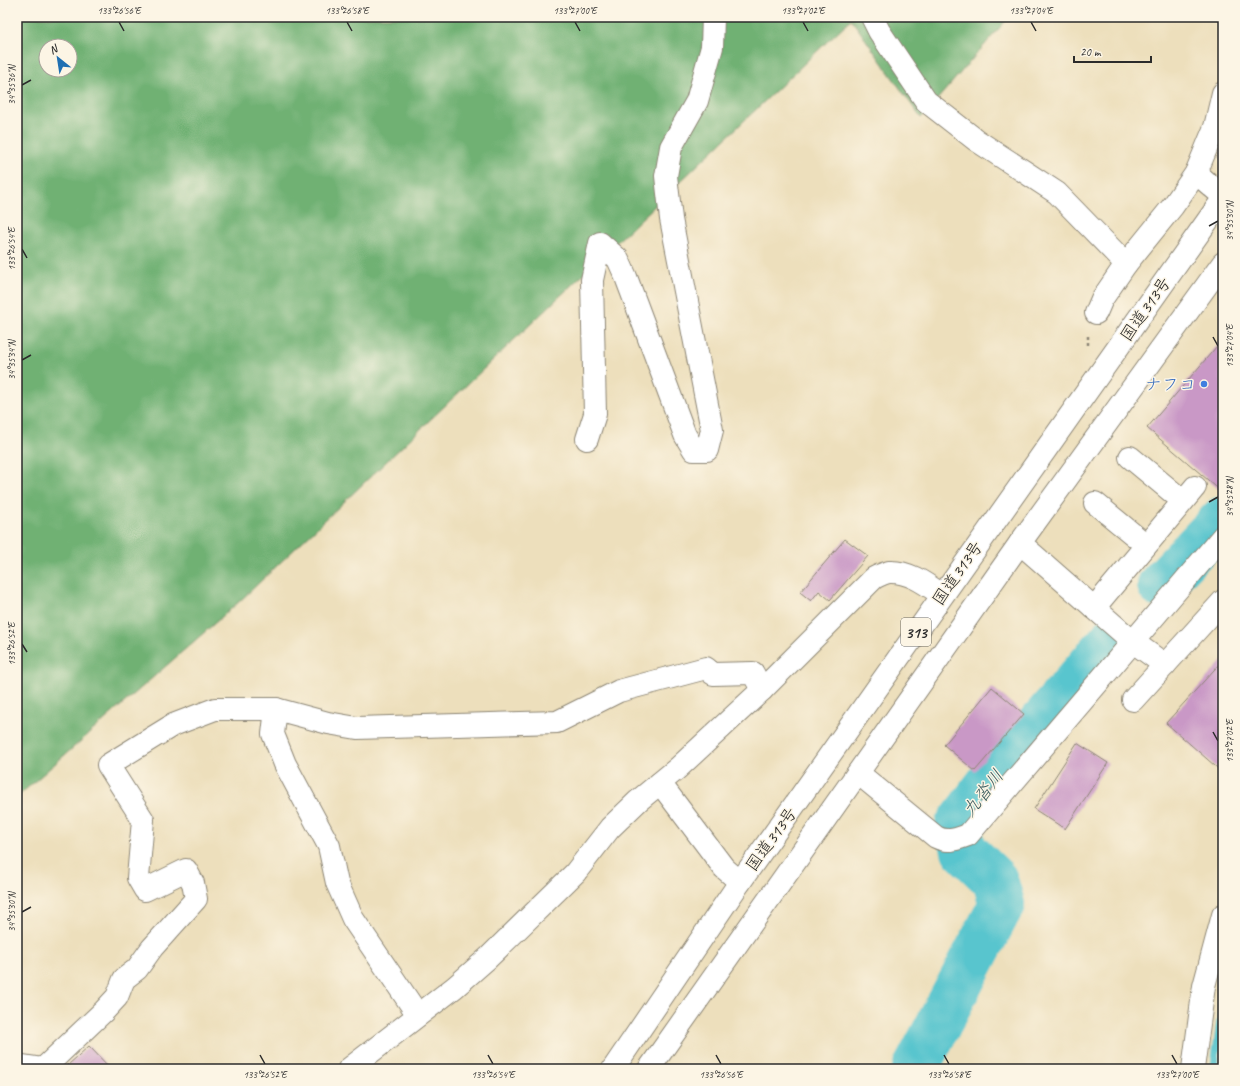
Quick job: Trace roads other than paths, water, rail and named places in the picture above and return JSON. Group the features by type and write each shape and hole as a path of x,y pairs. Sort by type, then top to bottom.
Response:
{"main road":[{"path":"587,440 595,414 592,280 600,243 618,259 626,277 685,435 694,450 707,450 712,430 671,219 666,176 672,146 697,101 712,47 713,17"},
{"path":"872,17 879,31 926,102 976,140 1057,194 1126,264"},
{"path":"1096,312 1102,298 1126,264 1173,206 1196,173 1215,127 1223,93"},
{"path":"1196,173 1223,196"},
{"name":"国道313号","path":"613,1069 740,882 868,702 942,594 1223,199"},
{"name":"国道313号","path":"649,1069 1020,543 1223,263"},
{"path":"1094,608 1189,494 1130,457"},
{"path":"1095,502 1146,545"},
{"path":"858,773 936,837 944,841 961,838 1223,536"},
{"path":"1020,543 1132,641 1165,665"},
{"path":"349,1069 455,987 488,958 575,873 610,828 762,690 874,578 888,572 901,574 916,578 942,594"},
{"path":"1133,700 1223,601"},
{"path":"17,1066 43,1069 104,1012 117,997 124,979 137,969 169,929 196,900 193,883 186,870 145,890 138,878 143,820 108,765 173,725 215,710 276,709 328,723 357,728 557,722 620,691 706,668 713,674 753,674 762,690"},
{"path":"276,709 273,734 285,764 329,846 337,883 353,919 418,1015"},
{"path":"660,783 724,868 740,882"},
{"path":"1192,1069 1204,986 1223,914"}],"waterway":[{"name":"九沓川","path":"1160,585 1223,519"},
{"name":"九沓川","path":"915,1069 1002,904 995,880 964,850 958,825 990,782 1112,640"},
{"path":"1214,1069 1223,1003"}],"place":[{"name":"ナフコ","path":"1204,384"}]}
